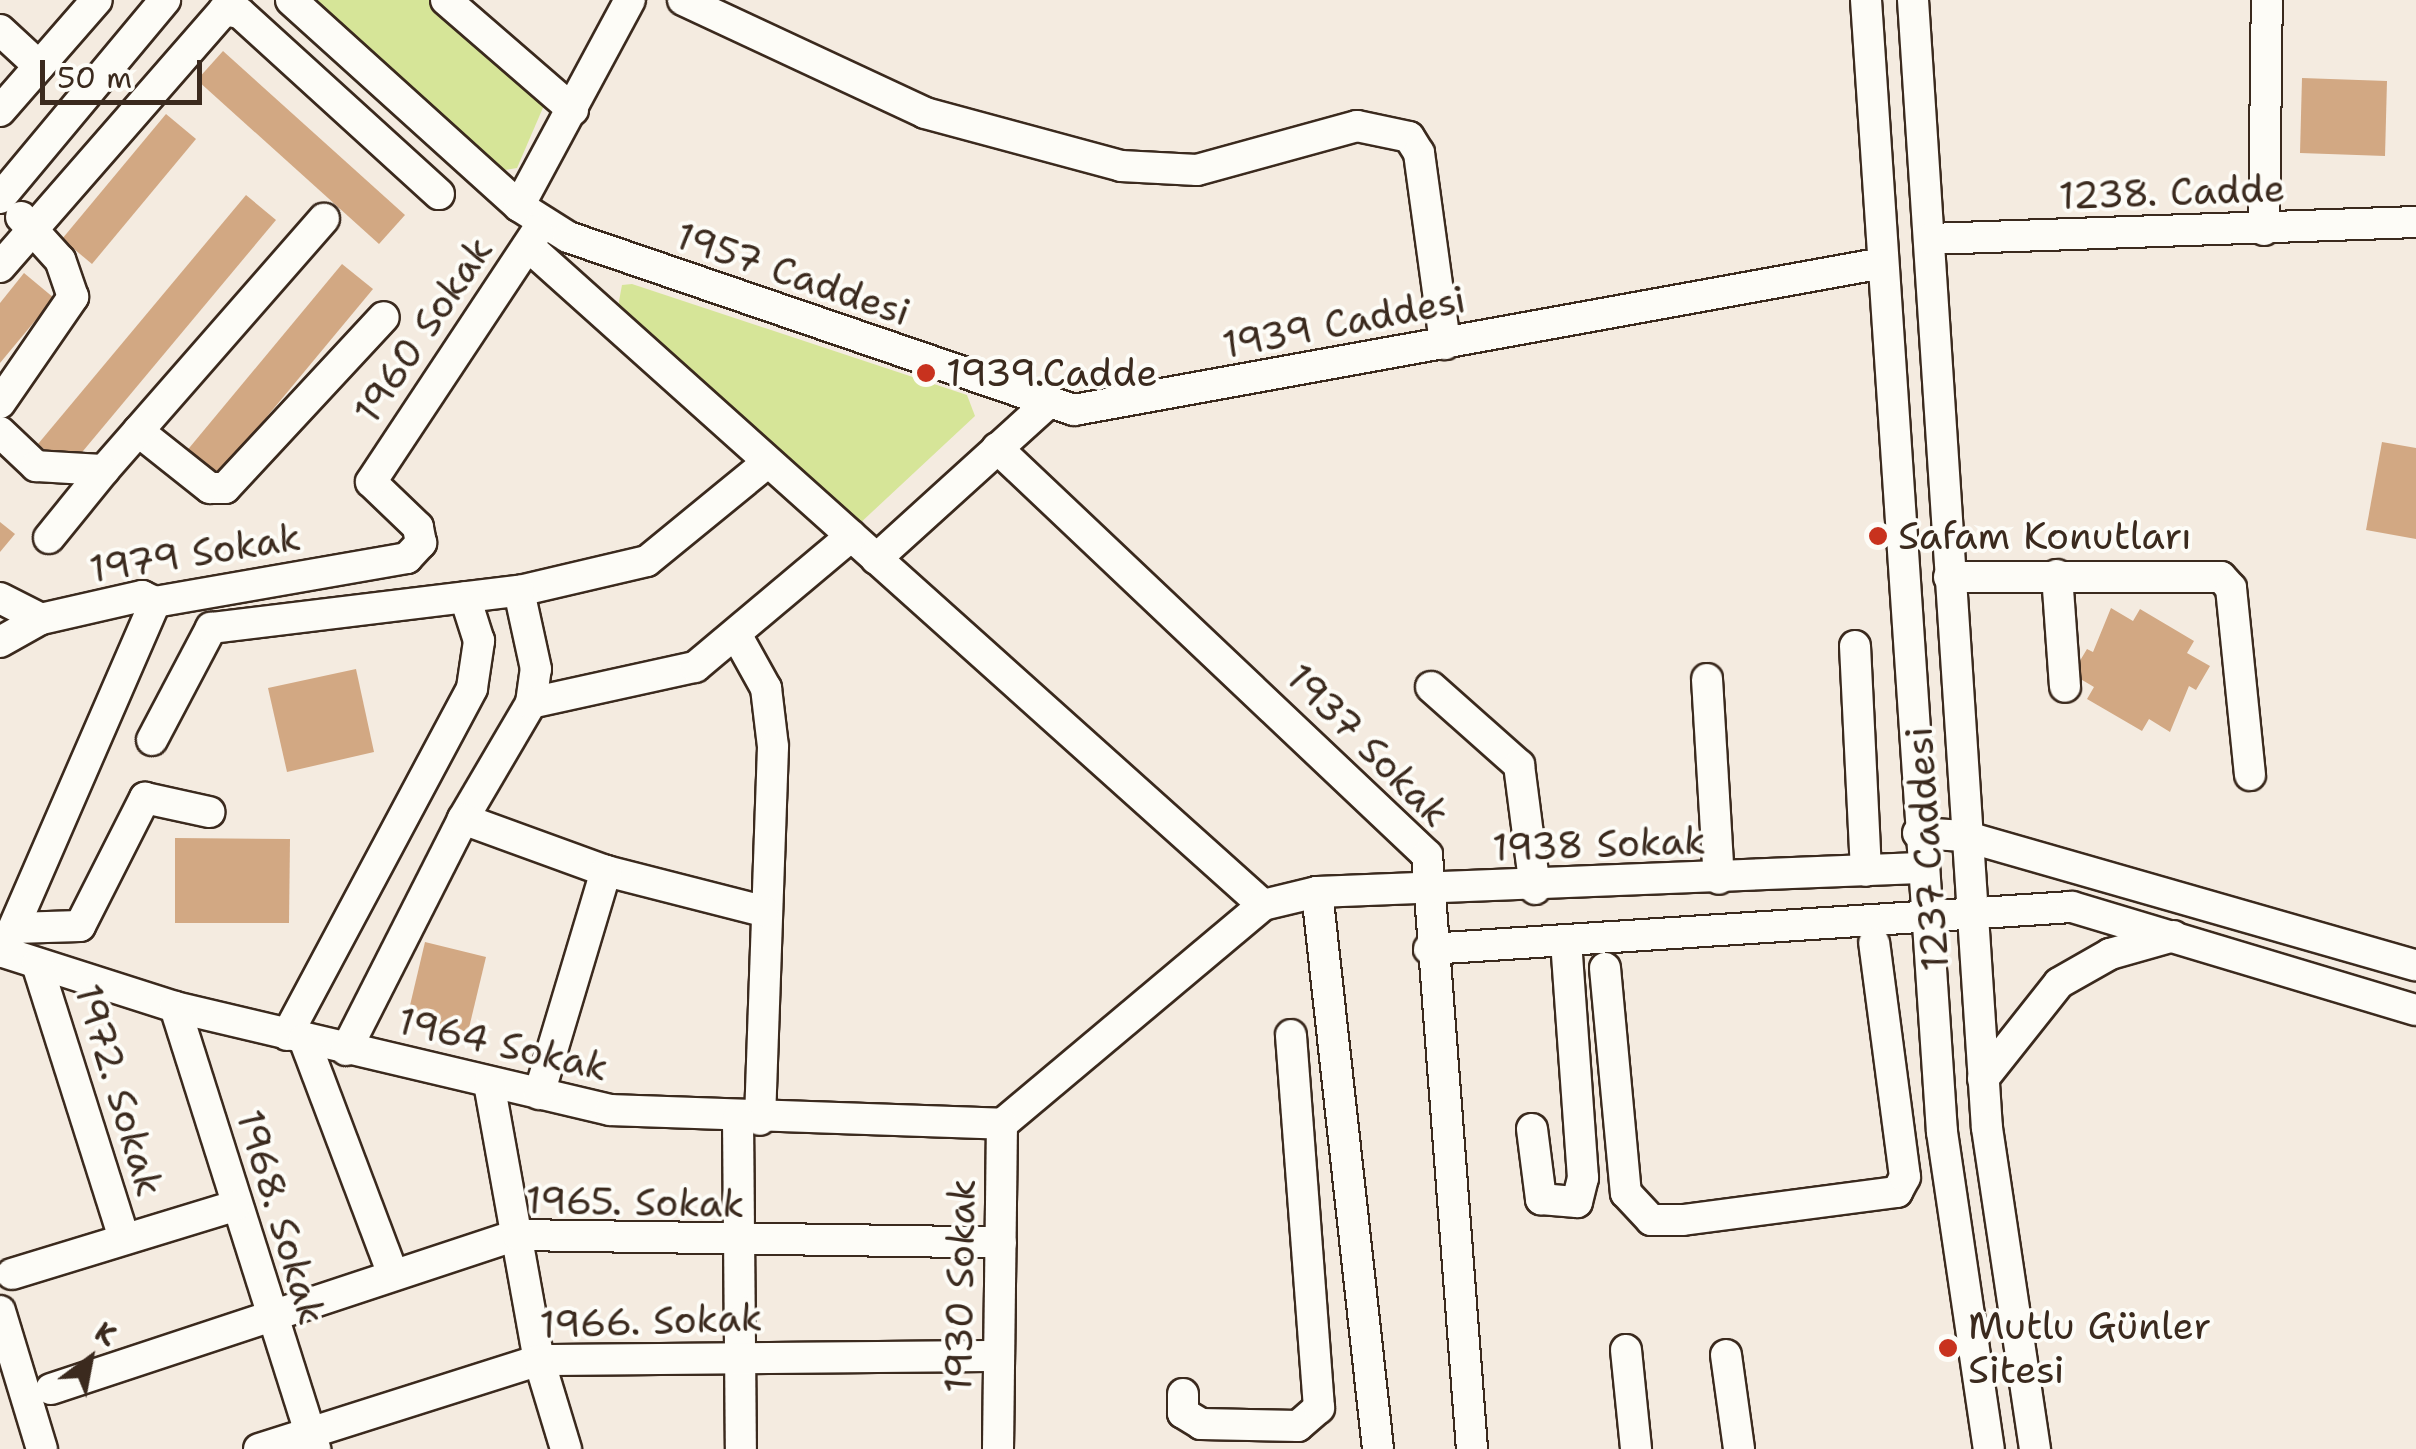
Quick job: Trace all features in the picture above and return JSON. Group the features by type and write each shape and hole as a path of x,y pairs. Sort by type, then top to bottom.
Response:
{"street":[{"path":"0,111 96,0"},
{"path":"0,404 73,296 65,269 33,228 0,198 164,0"},
{"path":"291,0 530,225 768,462 1263,905"},
{"path":"446,0 573,110"},
{"name":"1960 Sokak","path":"407,558 420,544 418,527 371,482 530,225 573,110 630,0"},
{"path":"684,0 925,113 1121,166 1197,170 1357,126 1409,137 1446,344"},
{"name":"1237 Caddesi","path":"1866,0 1920,868 1936,1051 1988,1449"},
{"name":"1237 Caddesi","path":"1913,0 1964,836 1974,907 1984,1078 2035,1449"},
{"path":"2264,230 2268,0"},
{"path":"0,267 224,10 240,13 439,194"},
{"path":"0,30 39,66"},
{"path":"49,538 324,219"},
{"name":"1238. Cadde","path":"1930,239 2416,222"},
{"name":"1957 Caddesi","path":"530,225 1048,404"},
{"name":"1939 Caddesi","path":"1048,404 1092,410 1882,264"},
{"path":"138,431 210,488 225,488 384,318"},
{"path":"876,559 1048,404"},
{"path":"0,432 36,466 104,470"},
{"name":"1937 Sokak","path":"996,448 1385,808 1427,855 1424,889 1472,1449"},
{"path":"152,740 211,628 519,591 648,560 768,462"},
{"path":"531,704 695,667 737,636 851,536"},
{"name":"1979 Sokak","path":"0,642 41,620 142,596 155,602 407,558"},
{"path":"2058,575 2065,687"},
{"path":"1949,578 2221,577 2232,588 2250,776"},
{"path":"346,1050 464,819 531,704 536,669 519,591"},
{"path":"393,1275 295,1037 472,688 479,640 465,597"},
{"path":"0,598 41,620"},
{"path":"5,944 155,602"},
{"path":"737,636 766,688 773,747 739,1245 740,1449"},
{"path":"1855,646 1866,871"},
{"path":"1707,680 1720,879"},
{"path":"1431,687 1519,765 1535,889"},
{"path":"5,944 80,926 145,798 209,812"},
{"path":"464,819 606,871 762,910"},
{"path":"1918,833 1964,836 2416,966"},
{"name":"1938 Sokak","path":"1002,1124 1263,905 1317,892 1535,889 1920,868"},
{"path":"539,1094 606,871"},
{"path":"1317,892 1378,1449"},
{"path":"1430,948 1566,942 1925,915 1974,907 2072,907 2416,1010"},
{"path":"1984,1078 2060,983 2110,954 2174,936"},
{"path":"1532,1129 1541,1199 1576,1202 1584,1178 1566,942"},
{"path":"1605,968 1626,1192 1650,1220 1897,1192 1905,1177 1874,943"},
{"name":"1964 Sokak","path":"5,944 37,964 175,1007 610,1110 749,1120 1002,1124"},
{"name":"1972. Sokak","path":"37,964 124,1240"},
{"name":"1968. Sokak","path":"175,1007 270,1321 313,1441"},
{"path":"1183,1394 1182,1413 1201,1424 1298,1426 1319,1408 1291,1035"},
{"path":"1892,1058 1936,1051"},
{"path":"489,1083 539,1360 566,1449"},
{"path":"1296,1097 1339,1094"},
{"name":"1930 Sokak","path":"998,1449 1002,1124"},
{"path":"12,1274 235,1206"},
{"name":"1965. Sokak","path":"51,1388 270,1321 393,1275 518,1235 739,1245 1001,1244"},
{"path":"0,1310 42,1449"},
{"path":"1626,1350 1636,1449"},
{"path":"1726,1355 1739,1449"},
{"name":"1966. Sokak","path":"259,1449 313,1441 539,1360 999,1356"}],"green space":[{"path":"315,0 431,0 545,103 517,168 505,170"},
{"path":"632,284 967,395 975,416 857,526 617,312 622,285"}],"building":[{"path":"223,51 405,215 379,244 197,80"},
{"path":"2302,78 2387,81 2385,156 2300,153"},
{"path":"166,114 196,139 92,264 62,239"},
{"path":"246,195 276,220 68,469 38,444"},
{"path":"342,264 373,289 216,478 185,453"},
{"path":"24,273 54,298 0,363 0,303"},
{"path":"2382,442 2416,448 2416,539 2366,530"},
{"path":"0,522 15,534 0,552"},
{"path":"2111,608 2133,621 2140,609 2194,641 2187,653 2210,666 2196,690 2189,686 2170,732 2149,719 2142,731 2087,699 2094,687 2072,674 2087,649 2093,652"},
{"path":"356,669 374,752 287,772 268,688"},
{"path":"175,838 290,839 289,923 175,923"},
{"path":"425,942 486,957 468,1032 407,1018"}],"place":[{"name":"1939.Cadde","path":"926,373"},
{"name":"Safam Konutları","path":"1878,536"},
{"name":"Mutlu Günler Sitesi","path":"1948,1348"}]}
